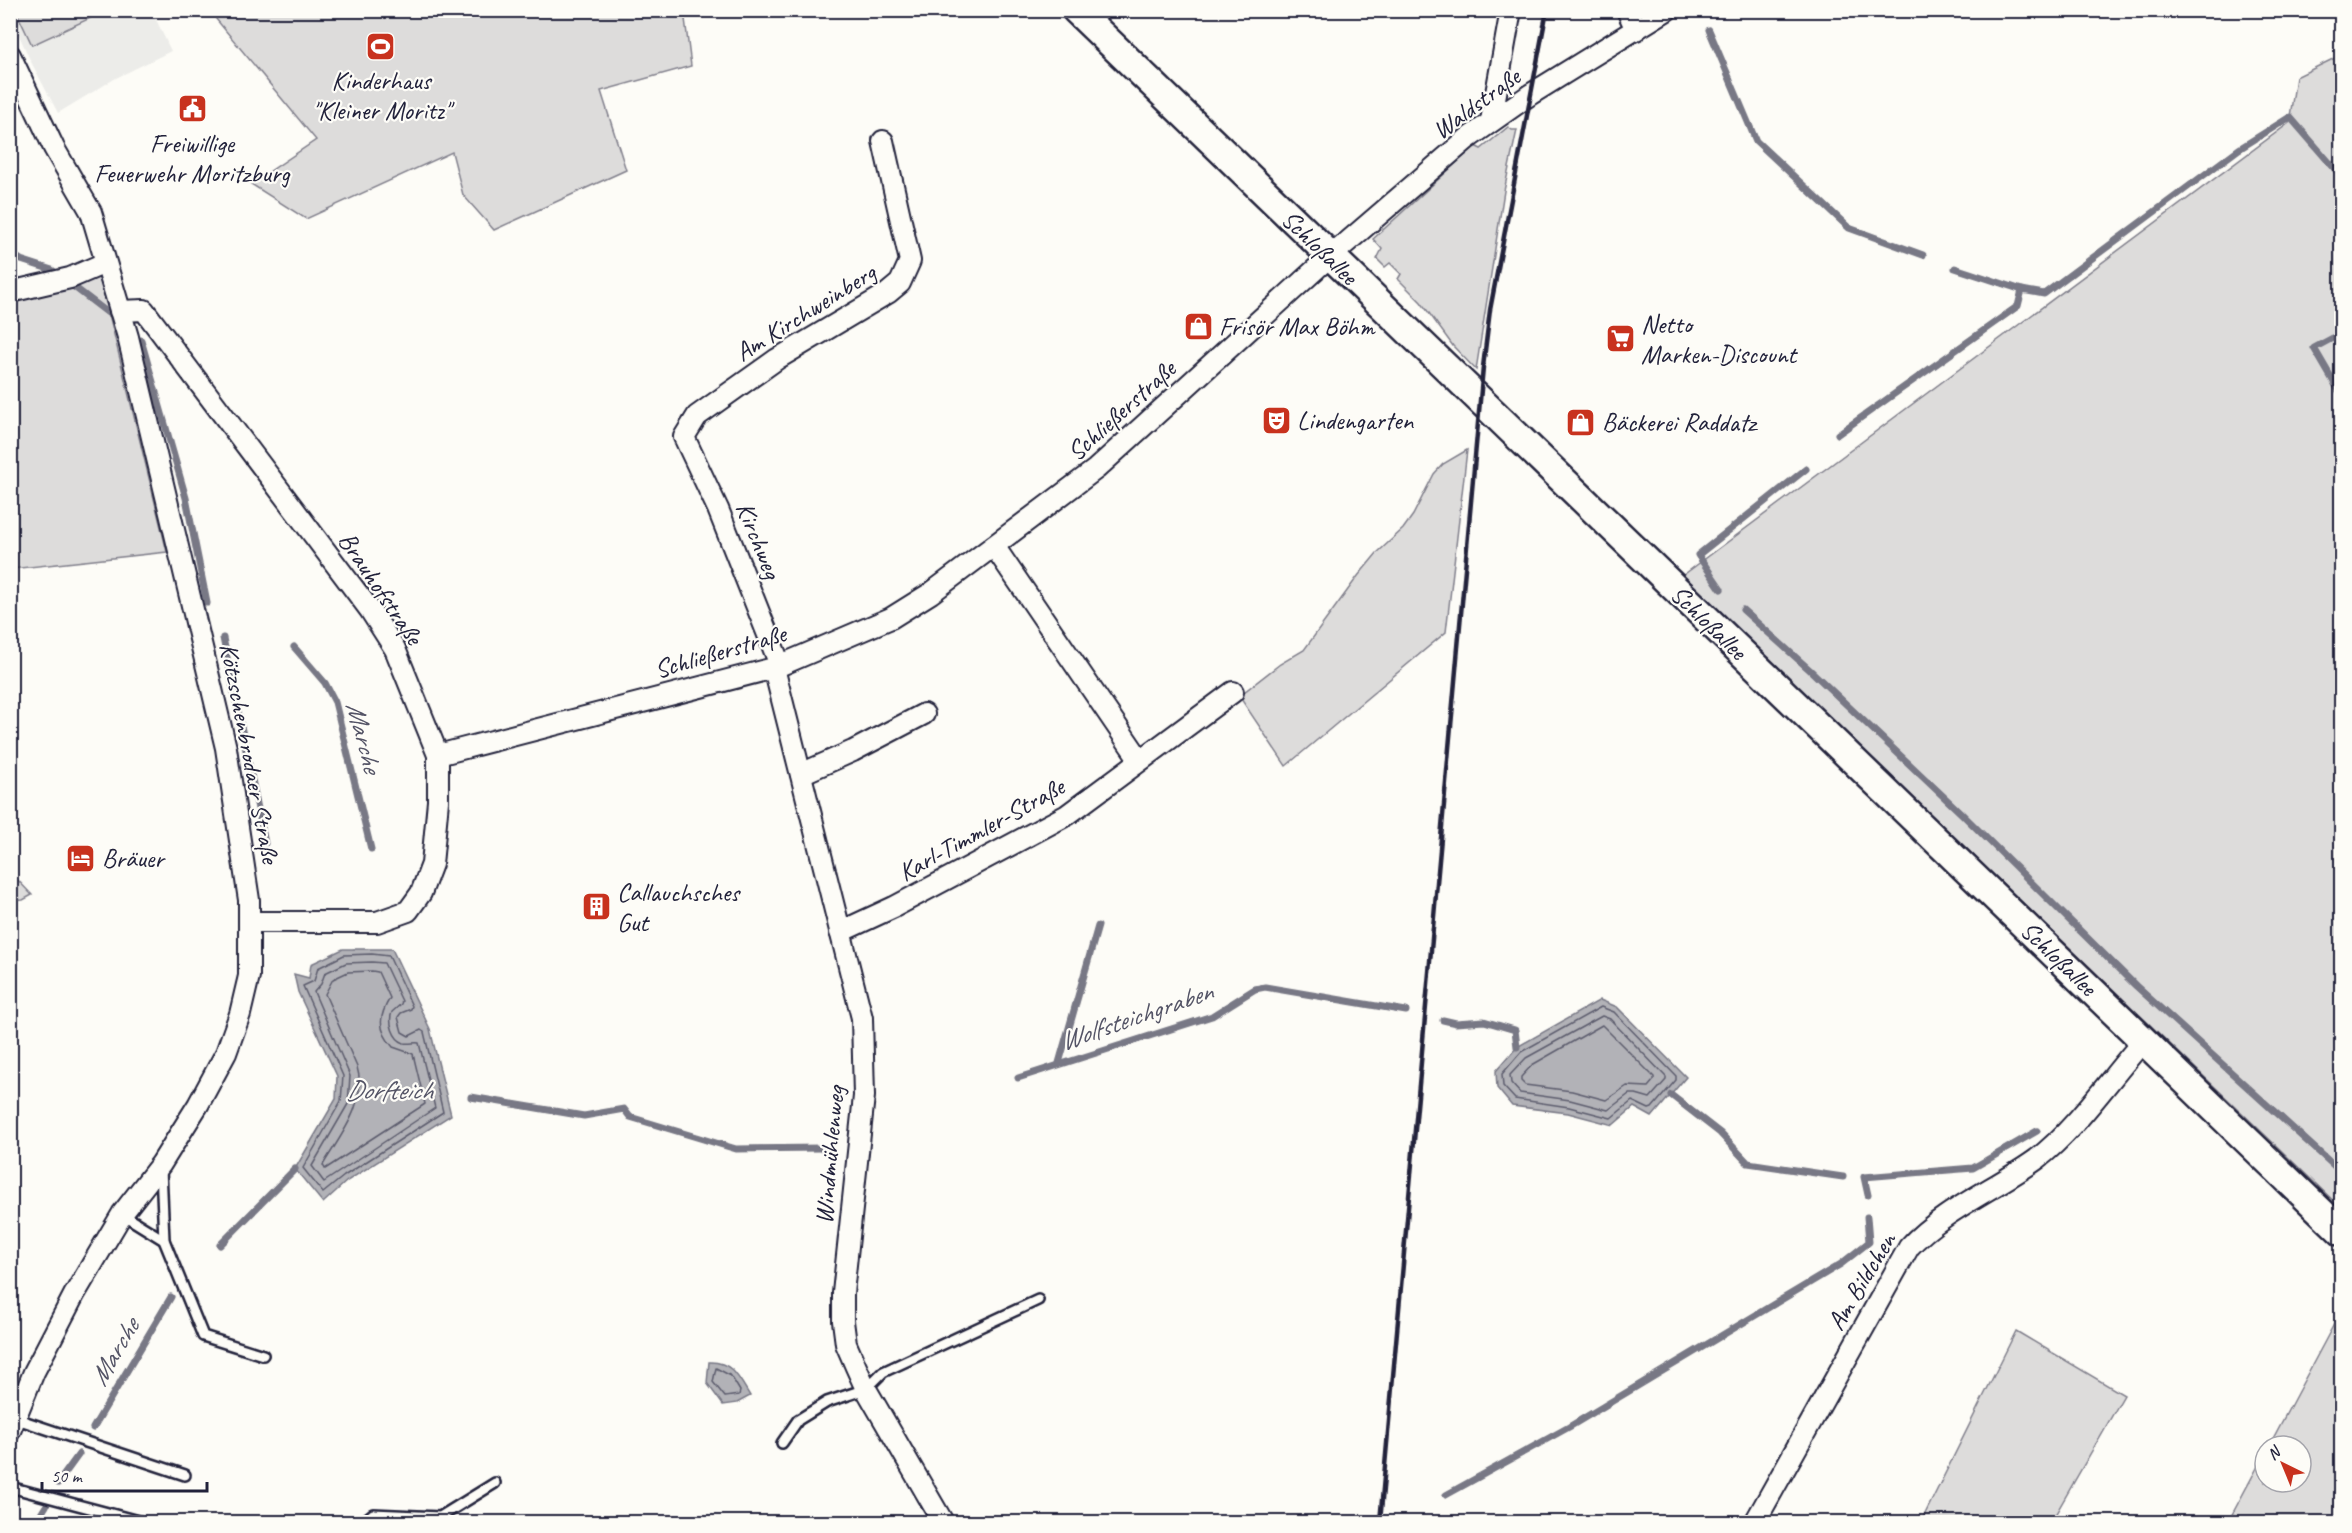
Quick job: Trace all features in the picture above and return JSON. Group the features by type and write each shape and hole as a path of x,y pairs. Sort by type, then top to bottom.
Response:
{"main road":[{"name":"Schloßallee","path":"1076,10 2342,1232"}],"street":[{"path":"1491,121 1511,10"},
{"path":"1627,10 1636,30"},
{"name":"Waldstraße","path":"1330,257 1491,121 1666,10"},
{"name":"Kötzschenbrodaer Straße","path":"10,56 54,148 91,212 131,348 226,748 249,900 249,976 228,1049 161,1164 122,1214 67,1309 34,1372 12,1425"},
{"name":"Am Kirchweinberg","path":"684,437 697,416 777,359 888,293 900,283 910,261 883,141"},
{"name":"Schließerstraße","path":"438,755 777,666 891,618 931,594 1096,469 1330,257"},
{"path":"10,292 63,280 105,263"},
{"name":"Brauhofstraße","path":"120,311 144,309 370,610 396,649 438,755 438,801 432,864 421,893 408,911 372,922 249,922"},
{"name":"Kirchweg","path":"684,437 718,509 777,666"},
{"path":"994,546 1140,760"},
{"name":"Windmühlenweg","path":"777,666 801,774 862,1018 864,1096 843,1293 846,1344 866,1389 944,1522"},
{"name":"Karl-Timmler-Straße","path":"840,932 915,896 1067,815 1233,692"},
{"path":"801,774 853,752 924,714"},
{"name":"Am Bildchen","path":"1755,1522 1909,1247 1922,1233 2006,1180 2055,1144 2144,1040"}],"lane":[{"path":"161,1164 164,1240 203,1336 263,1355"},
{"path":"122,1214 164,1240"},
{"path":"782,1443 798,1420 827,1402 866,1389 883,1372 1038,1300"},
{"path":"12,1425 185,1475"},
{"path":"363,1522 373,1515 440,1517 495,1483"},
{"path":"10,1487 142,1522"}],"shaded area":[{"path":"10,11 152,11 171,51 116,78 58,113 30,60"},
{"path":"16,11 95,11 97,15 32,45"},
{"path":"216,11 684,11 691,66 601,91 626,170 494,230 463,195 452,152 306,219 251,184 316,140 216,19"},
{"path":"2341,55 2341,1208 1682,576 2289,123 2296,77"},
{"path":"1508,127 1517,130 1504,191 1476,370 1453,346 1421,302 1398,279 1401,274 1390,263 1385,267 1377,259 1382,249 1373,239 1475,146 1481,149"},
{"path":"99,273 167,552 11,569 10,296"},
{"path":"1467,450 1446,632 1286,766 1239,696 1280,664 1304,650 1358,576 1377,553 1403,529 1413,515 1434,474 1443,464"},
{"path":"10,873 32,895 23,900 11,901"},
{"path":"2341,1311 2341,1522 2228,1522 2253,1475 2253,1494 2313,1494 2313,1434 2275,1434"},
{"path":"2016,1331 2124,1395 2051,1522 1921,1522"}],"water":[{"name":"Dorfteich","path":"343,949 392,949 430,1029 451,1115 347,1181 323,1203 295,1169 336,1099 337,1076 298,992 294,974 309,978 311,964"},
{"path":"1600,1000 1617,1007 1686,1077 1652,1117 1634,1107 1613,1125 1568,1113 1512,1106 1497,1088 1496,1071 1517,1047"},
{"path":"709,1362 724,1364 734,1372 750,1396 737,1403 723,1405 707,1383"}],"waterway":[{"path":"1709,30 1756,141 1849,228 1923,255"},
{"path":"1838,434 2018,306 2022,290 2044,294 2239,149 2290,117 2342,177"},
{"name":"Marche","path":"10,253 21,260 52,270 108,313"},
{"path":"1955,268 2022,290"},
{"path":"2342,333 2314,348 2342,396"},
{"name":"Marche","path":"141,340 186,498 207,603"},
{"path":"1721,589 1698,555 1806,469"},
{"path":"1743,610 1962,814 2136,986 2342,1173"},
{"path":"223,638 265,843"},
{"name":"Marche","path":"294,647 325,683 335,702 371,849"},
{"path":"1059,1063 1098,926"},
{"name":"Wolfsteichgraben","path":"1018,1078 1212,1016 1255,989 1265,987 1406,1011"},
{"name":"Wolfsteichgraben","path":"1443,1020 1456,1023 1484,1021 1515,1030 1517,1047"},
{"name":"Wolfsteichgraben","path":"1671,1095 1720,1133 1748,1163 1843,1177"},
{"name":"Wolfsteichgraben","path":"471,1097 584,1116 624,1109 630,1117 736,1149 823,1148"},
{"name":"Wolfsteichgraben","path":"1868,1195 1864,1177 1973,1168 2037,1131"},
{"name":"Marche","path":"220,1245 295,1169"},
{"path":"1446,1495 1569,1427 1841,1264 1869,1242 1867,1217"},
{"name":"Marche","path":"93,1428 171,1297"},
{"name":"Marche","path":"58,1483 79,1454"},
{"name":"Marche","path":"36,1522 46,1506"}],"railway":[{"path":"1380,1522 1483,367 1490,310 1547,10"}],"place":[{"name":"Kinderhaus \"Kleiner Moritz\"","path":"381,46"},
{"name":"Freiwillige Feuerwehr Moritzburg","path":"192,109"},
{"name":"Frisör Max Böhm","path":"1198,326"},
{"name":"Netto Marken-Discount","path":"1620,339"},
{"name":"Lindengarten","path":"1276,420"},
{"name":"Bäckerei Raddatz","path":"1581,422"},
{"name":"Bräuer","path":"81,858"},
{"name":"Callauchsches Gut","path":"596,907"}]}
